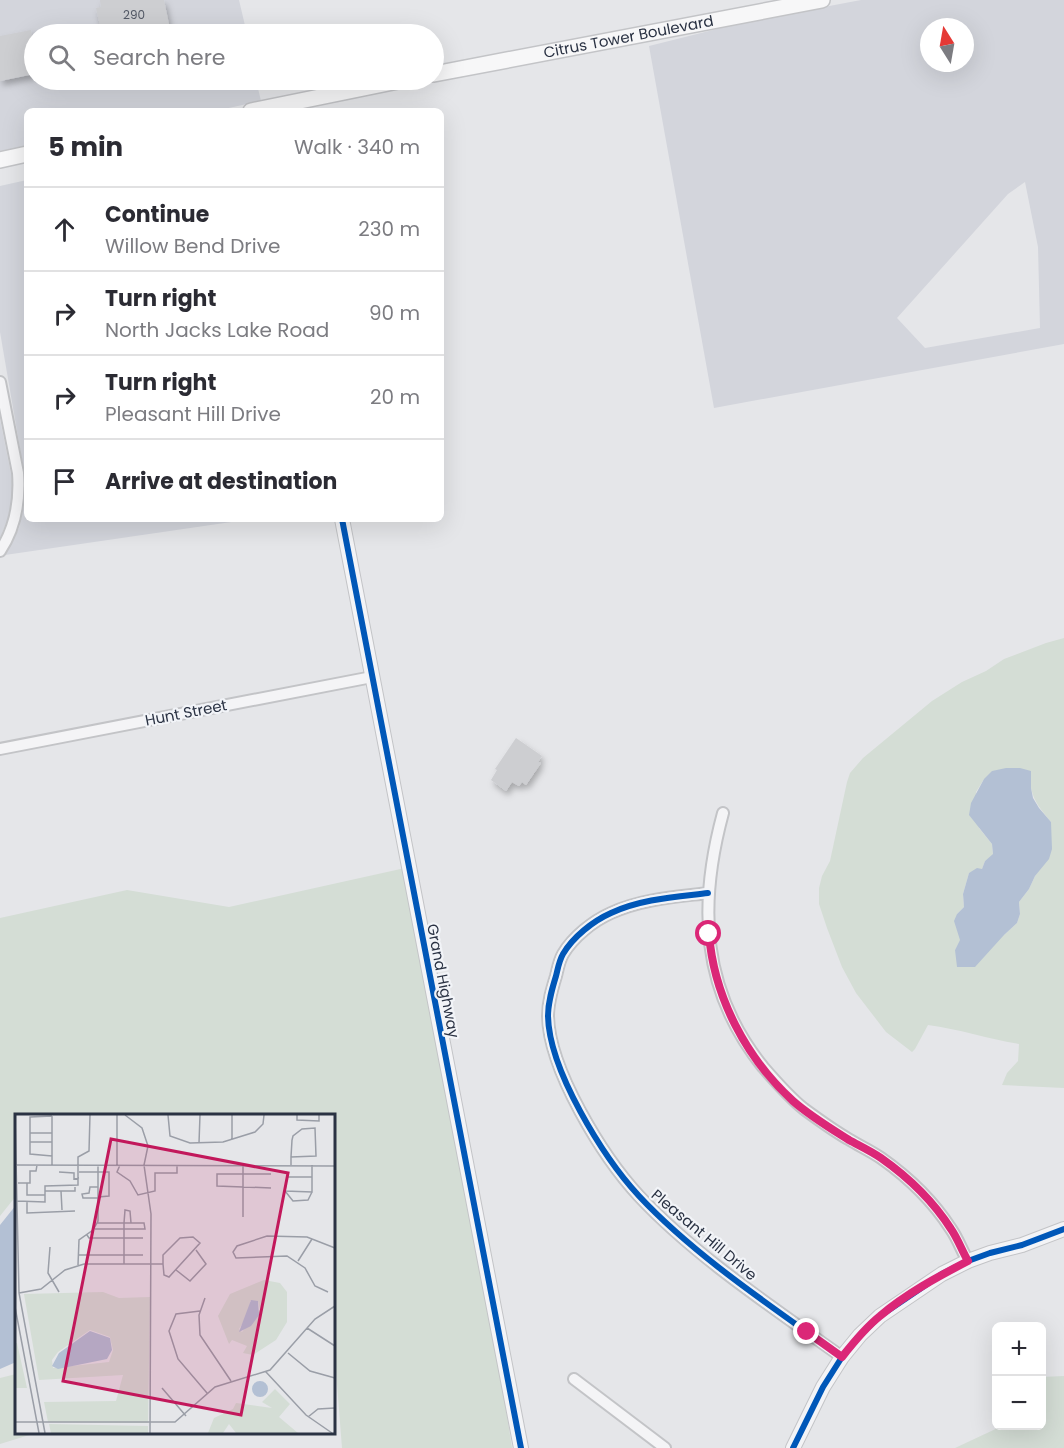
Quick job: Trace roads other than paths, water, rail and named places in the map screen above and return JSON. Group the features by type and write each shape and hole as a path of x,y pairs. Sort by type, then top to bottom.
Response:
{"main road":[{"name":"Citrus Tower Boulevard","path":"444,72 822,0"},
{"path":"266,108 354,90"},
{"path":"0,160 24,155"}],"street":[{"path":"0,382 19,487 14,524 0,551"},
{"name":"Grand Highway","path":"343,522 521,1448"},
{"name":"Hunt Street","path":"0,749 372,677"},
{"path":"723,813 715,844 707,918 710,949 717,977 738,1030 754,1056 793,1100 849,1140 880,1157 926,1197 952,1231 968,1261"},
{"name":"Pleasant Hill Drive","path":"708,893 652,900 629,906 592,924 575,939 560,960 548,1004 551,1040 562,1074 575,1101 616,1168 638,1195 720,1268 842,1357"},
{"path":"793,1448 823,1387 842,1357 880,1316 942,1274 968,1261 1022,1245 1064,1228"},
{"path":"574,1379 665,1448"}],"water":[{"path":"1006,768 1031,771 1033,798 1051,822 1052,849 1049,859 1019,902 1020,914 1017,923 975,967 957,967 955,950 960,940 954,921 964,907 963,894 969,873 977,868 982,869 985,861 993,854 992,844 969,815 971,803 984,779 992,771"},
{"path":"15,1206 15,1362 0,1369 0,1225"}]}
